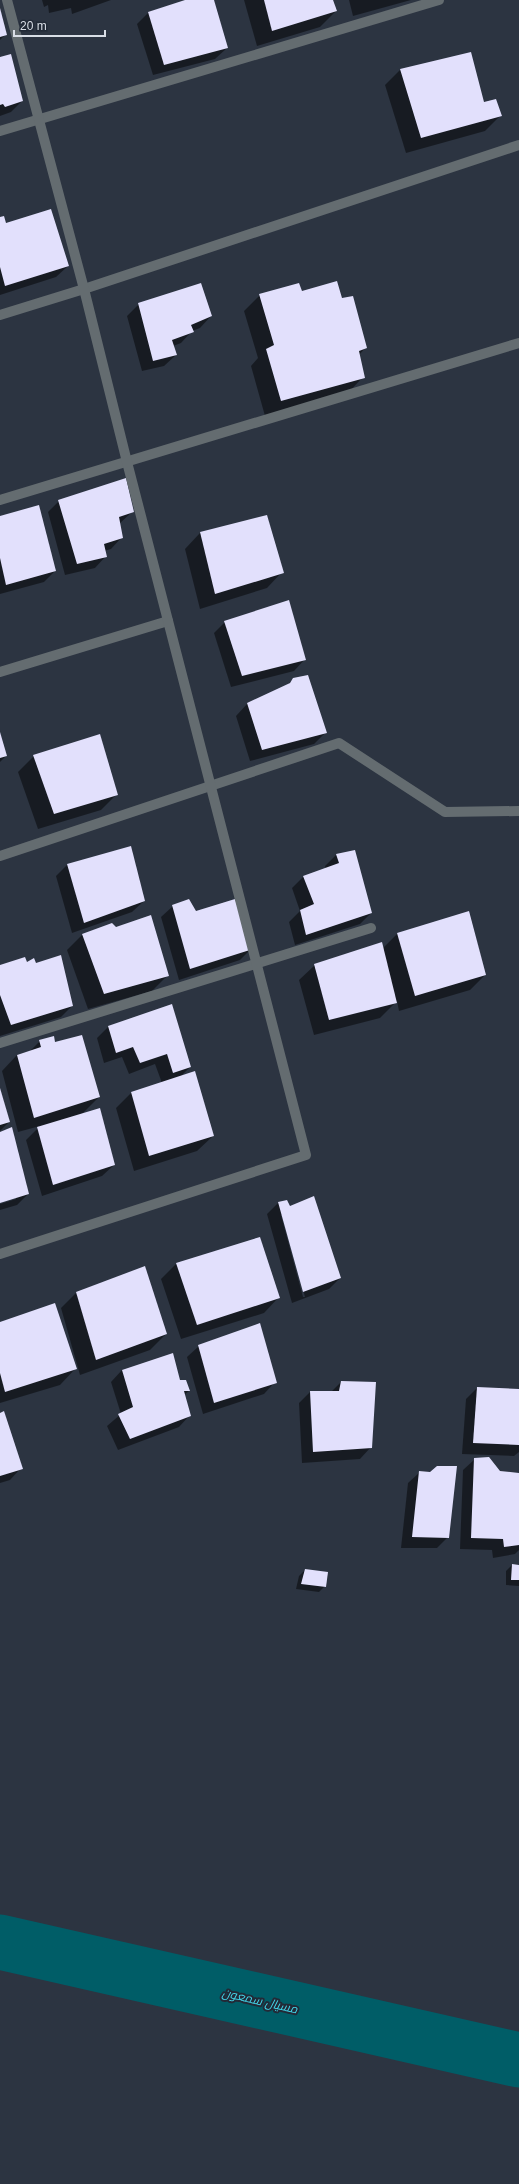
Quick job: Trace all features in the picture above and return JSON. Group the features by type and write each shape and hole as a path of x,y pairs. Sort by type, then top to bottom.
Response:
{"street":[{"path":"0,1254 306,1155 210,786 84,289 7,0"},
{"path":"0,131 440,0"},
{"path":"0,315 84,289 519,145"},
{"path":"0,500 519,343"},
{"path":"0,672 168,621"},
{"path":"0,856 339,743 445,812 519,811"},
{"path":"0,1043 371,928"}],"building":[{"path":"185,0 214,0 228,48 164,65 148,12"},
{"path":"264,0 333,0 337,11 272,31"},
{"path":"0,8 7,35 0,37"},
{"path":"471,52 484,102 496,99 502,116 421,138 400,69"},
{"path":"11,54 23,101 5,107 3,104 0,105 0,57"},
{"path":"51,209 69,266 5,286 0,267 0,217 4,216 6,223"},
{"path":"337,281 342,298 353,296 367,348 359,351 365,378 281,401 266,349 274,345 259,294 299,283 302,291"},
{"path":"201,283 212,316 191,325 194,332 172,340 177,355 153,361 138,303"},
{"path":"126,478 134,512 119,517 123,538 104,544 107,557 77,564 58,500"},
{"path":"39,505 56,571 6,585 0,558 0,516"},
{"path":"267,515 284,573 215,594 200,532"},
{"path":"289,600 306,660 242,676 224,621"},
{"path":"308,675 327,733 262,750 247,703 290,683 293,678"},
{"path":"0,732 7,756 0,758"},
{"path":"100,734 118,795 54,814 33,755"},
{"path":"131,846 145,901 84,923 67,864"},
{"path":"355,850 372,913 306,935 300,910 314,904 303,876 339,863 336,854"},
{"path":"189,899 196,911 235,899 253,949 190,969 172,905"},
{"path":"469,911 486,975 415,996 397,933"},
{"path":"151,915 169,976 104,994 82,934 112,923 116,927"},
{"path":"382,942 397,1003 329,1020 314,964"},
{"path":"61,955 73,1006 11,1025 0,995 0,965 25,957 27,962 34,958 36,963"},
{"path":"172,1004 191,1067 173,1073 167,1054 140,1063 133,1047 116,1053 108,1026"},
{"path":"82,1035 100,1097 34,1118 17,1055 41,1047 39,1040 54,1036 55,1042"},
{"path":"195,1071 214,1136 149,1156 131,1092"},
{"path":"0,1088 10,1122 0,1125"},
{"path":"100,1108 115,1165 53,1185 37,1127"},
{"path":"12,1127 29,1194 0,1203 0,1132"},
{"path":"314,1196 341,1278 303,1292 278,1202 287,1200 290,1206"},
{"path":"260,1237 280,1298 197,1325 176,1263"},
{"path":"145,1266 167,1334 96,1360 76,1292"},
{"path":"55,1303 77,1369 5,1392 0,1373 0,1322"},
{"path":"260,1323 277,1383 214,1403 198,1345"},
{"path":"173,1353 180,1380 186,1380 190,1391 184,1391 191,1416 130,1439 118,1414 133,1407 122,1370"},
{"path":"341,1381 376,1382 372,1448 313,1452 310,1391 339,1391"},
{"path":"477,1387 519,1389 519,1445 473,1443"},
{"path":"4,1411 23,1469 0,1476 0,1413"},
{"path":"489,1457 500,1471 519,1473 519,1545 504,1547 503,1539 471,1538 474,1458"},
{"path":"437,1466 457,1466 449,1538 412,1537 419,1471 430,1472"},
{"path":"512,1564 519,1565 519,1580 511,1580"},
{"path":"305,1569 328,1572 326,1587 301,1584"}],"waterway":[{"name":"مسيال سمعون","path":"0,1942 519,2060"}]}
